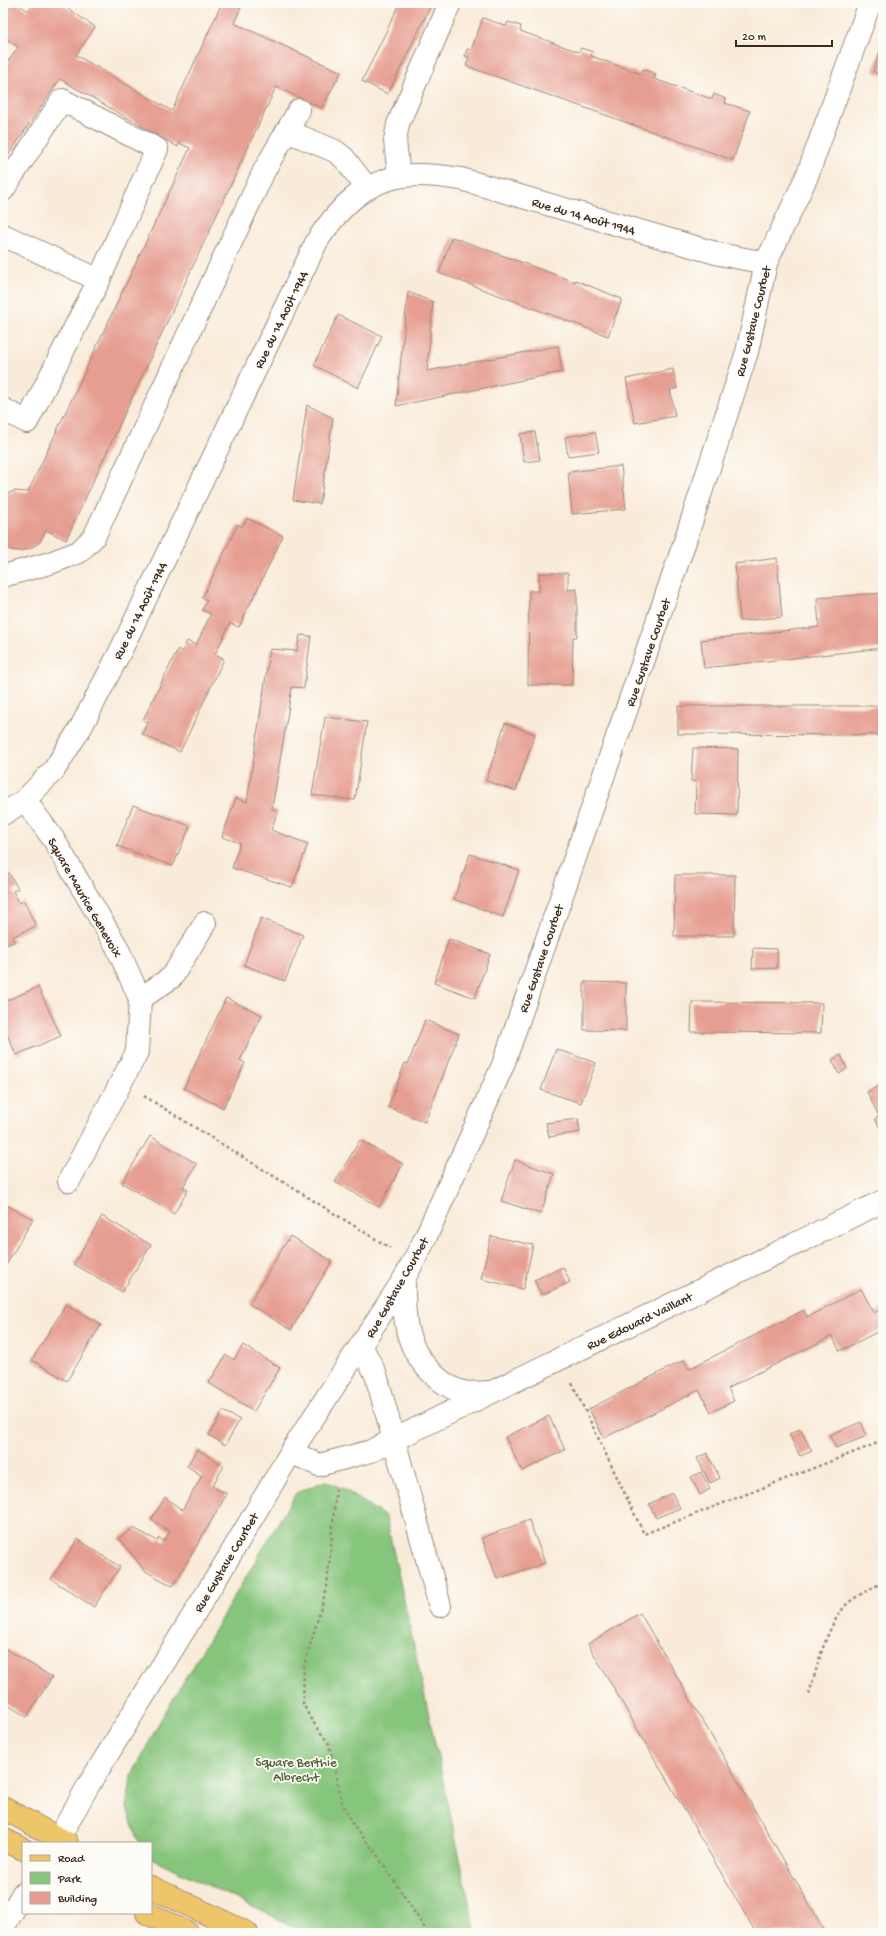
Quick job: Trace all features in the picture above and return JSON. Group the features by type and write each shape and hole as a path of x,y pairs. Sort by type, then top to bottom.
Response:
{"main road":[{"path":"3,1808 61,1842"},
{"path":"3,1839 22,1848"},
{"path":"152,1887 247,1933"},
{"path":"149,1914 188,1933"}],"street":[{"path":"399,176 395,141 398,124 450,3"},
{"name":"Rue Gustave Courbet","path":"61,1842 88,1786 223,1567 291,1452 362,1345 408,1271 423,1243 503,1065 686,540 747,352 766,262 807,176 870,3"},
{"path":"3,190 62,100 157,149 99,280 27,422 3,409"},
{"path":"3,576 50,563 79,552 94,537 265,170 299,110"},
{"path":"287,131 335,151 344,158 367,188"},
{"name":"Rue du 14 Août 1944","path":"3,814 25,800 54,770 81,727 127,638 317,241 332,218 346,203 367,188 399,176 420,175 461,178 719,254 766,262"},
{"path":"3,235 99,280"},
{"name":"Square Maurice Genevoix","path":"25,800 54,840 117,947 140,999 137,1052 69,1181"},
{"path":"140,999 172,978 205,923"},
{"name":"Rue Edouard Vaillant","path":"291,1452 319,1465 371,1451 496,1392 560,1359 883,1201"},
{"path":"408,1271 404,1312 408,1340 419,1361 443,1384 463,1392 496,1392"},
{"path":"362,1345 376,1375 440,1606"},
{"path":"3,1928 22,1895"}],"path":[{"path":"120,1083 140,1093 408,1271"},
{"path":"560,1359 644,1534 883,1441"},
{"path":"338,1461 327,1587 304,1666 303,1703 310,1718 329,1744 342,1802 353,1825 376,1853 428,1933"},
{"path":"809,1694 824,1646 834,1623 842,1610 846,1604 883,1582"}],"green space":[{"name":"Square Berthie Albrecht","path":"325,1481 344,1489 386,1517 476,1933 307,1933 152,1858 152,1842 139,1842 136,1837 127,1807 131,1777 160,1721 296,1493"}],"building":[{"path":"3,3 17,3 28,11 33,3 60,3 95,27 76,55 172,111 222,3 243,3 234,23 341,72 322,108 276,87 66,540 46,530 40,542 31,548 21,551 3,547 3,495 15,491 28,492 190,148 179,143 178,147 60,79 3,163 3,69 18,47 8,40 5,44 3,43"},
{"path":"400,3 432,3 388,94 362,81"},
{"path":"483,18 506,26 508,22 521,26 520,31 579,52 581,48 593,52 591,56 641,74 643,69 656,74 654,79 712,99 714,94 726,99 725,103 750,111 733,160 466,66 469,57 465,56 467,49 471,50"},
{"path":"883,43 883,76 873,71"},
{"path":"452,237 575,282 575,280 622,299 608,336 439,273"},
{"path":"408,292 433,302 427,371 558,346 562,372 396,406"},
{"path":"338,315 382,336 358,388 314,365"},
{"path":"673,369 677,388 670,390 675,416 635,423 626,379"},
{"path":"307,405 333,418 320,504 293,500"},
{"path":"535,432 540,460 524,462 520,434"},
{"path":"595,432 599,452 568,456 565,437"},
{"path":"621,466 626,509 572,514 568,472"},
{"path":"247,518 283,536 239,627 230,623 215,654 224,659 180,752 142,734 148,722 143,720 178,649 182,652 187,641 196,645 211,614 202,610 207,600 202,598 238,524 242,527"},
{"path":"777,558 782,617 740,621 735,564"},
{"path":"539,573 568,573 568,590 577,589 577,637 573,637 572,685 528,685 529,591 539,591"},
{"path":"883,593 883,648 704,668 701,640 819,627 817,598"},
{"path":"300,635 311,636 304,688 292,687 272,809 278,811 271,830 308,844 292,887 232,868 240,843 222,837 236,798 247,802 270,649 297,651"},
{"path":"678,706 883,706 883,735 678,734"},
{"path":"325,717 367,722 355,800 312,795"},
{"path":"505,723 535,734 516,791 486,781"},
{"path":"693,748 738,749 737,815 695,814 696,782 691,781"},
{"path":"133,805 190,826 173,866 117,846"},
{"path":"470,854 519,870 503,917 454,899"},
{"path":"9,873 18,889 13,891 19,903 24,901 36,926 12,937 14,942 3,946 3,876"},
{"path":"675,875 735,875 734,936 674,936"},
{"path":"261,918 303,935 285,981 244,965"},
{"path":"449,939 490,954 475,998 434,983"},
{"path":"753,948 777,949 777,968 752,969"},
{"path":"584,982 626,983 626,1031 584,1030"},
{"path":"38,987 61,1036 16,1055 3,1025 3,1002"},
{"path":"226,998 262,1015 240,1060 245,1063 223,1108 184,1088"},
{"path":"692,1002 822,1003 821,1033 691,1032"},
{"path":"425,1020 459,1034 425,1122 388,1107 405,1063 408,1064"},
{"path":"556,1049 596,1063 581,1103 541,1090"},
{"path":"841,1055 847,1069 839,1074 832,1060"},
{"path":"883,1084 883,1134 875,1119 879,1116 867,1092"},
{"path":"578,1119 580,1132 549,1137 546,1123"},
{"path":"150,1136 197,1164 183,1187 188,1190 174,1214 122,1183"},
{"path":"360,1140 403,1164 379,1207 335,1182"},
{"path":"515,1160 554,1174 541,1214 501,1201"},
{"path":"3,1203 33,1219 6,1265 3,1264"},
{"path":"102,1216 151,1245 122,1292 74,1264"},
{"path":"290,1236 332,1261 291,1330 249,1304"},
{"path":"491,1236 533,1245 523,1289 481,1279"},
{"path":"563,1267 570,1282 542,1295 534,1280"},
{"path":"861,1289 874,1313 883,1308 883,1329 840,1351 832,1336 728,1388 734,1401 711,1412 699,1390 604,1438 589,1409 684,1360 689,1369 804,1310 807,1317"},
{"path":"66,1304 101,1325 67,1381 32,1360"},
{"path":"243,1345 280,1368 254,1411 209,1383 226,1355 234,1360"},
{"path":"223,1411 240,1420 225,1445 209,1435"},
{"path":"549,1416 565,1450 522,1471 505,1437"},
{"path":"861,1422 867,1436 836,1448 829,1435"},
{"path":"800,1429 812,1451 800,1456 789,1434"},
{"path":"197,1449 224,1466 212,1486 227,1494 173,1586 145,1571 119,1538 133,1528 158,1541 159,1538 164,1541 170,1531 151,1520 165,1497 182,1510 202,1476 187,1466"},
{"path":"707,1453 720,1478 710,1483 697,1458"},
{"path":"701,1472 710,1489 700,1495 691,1477"},
{"path":"672,1493 680,1508 656,1518 649,1504"},
{"path":"529,1520 545,1563 497,1579 482,1538"},
{"path":"78,1539 120,1567 94,1607 51,1579"},
{"path":"640,1613 826,1933 756,1933 588,1644"},
{"path":"3,1647 52,1677 27,1717 3,1702"}]}
